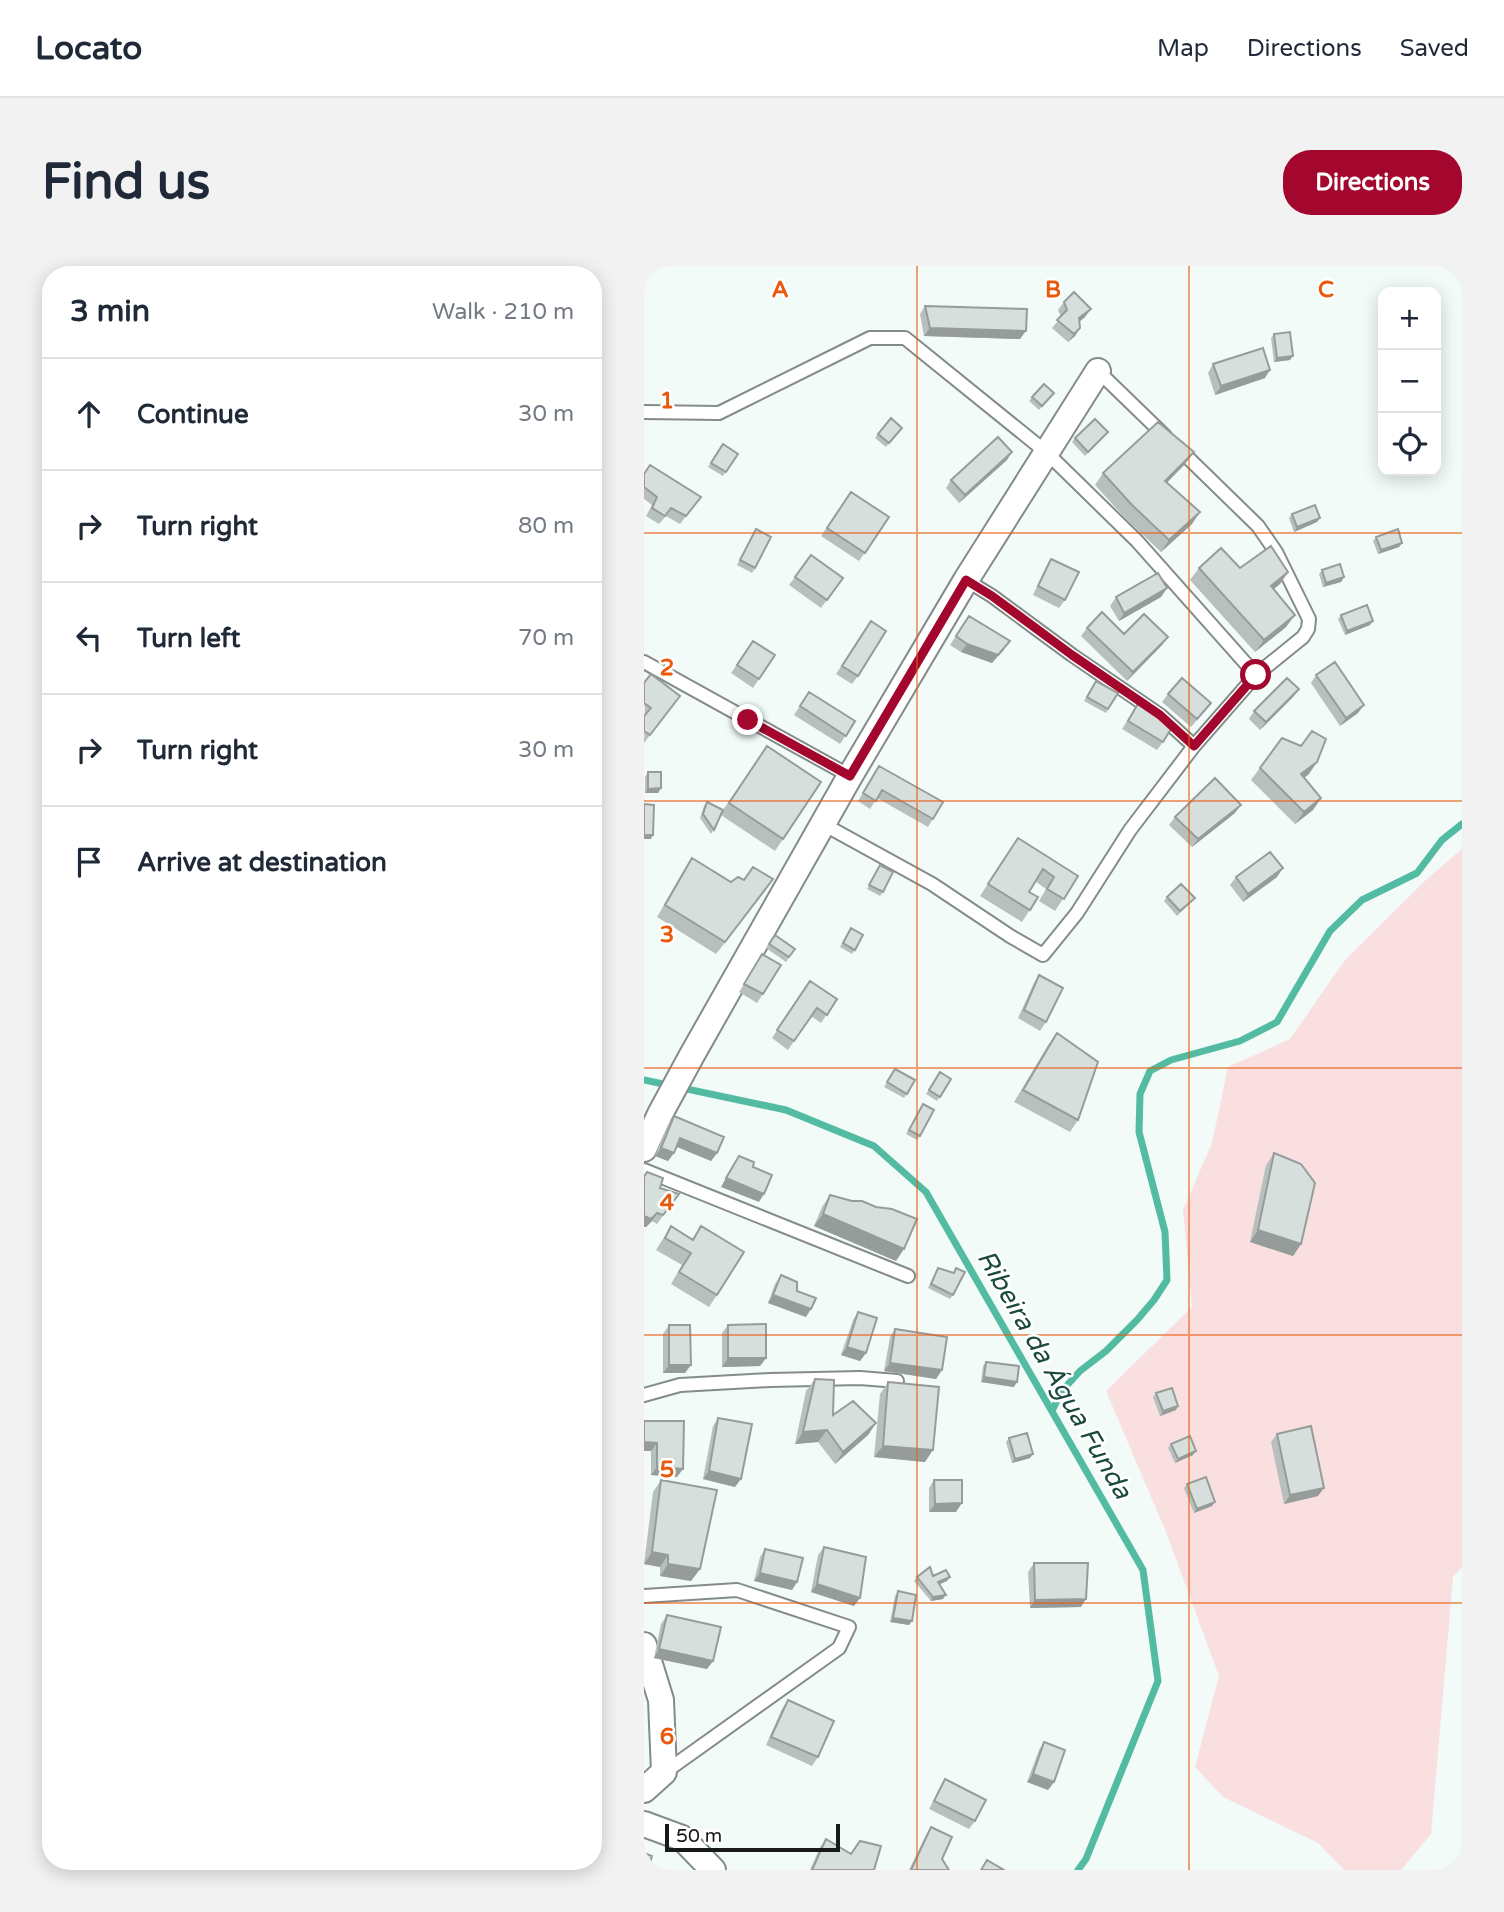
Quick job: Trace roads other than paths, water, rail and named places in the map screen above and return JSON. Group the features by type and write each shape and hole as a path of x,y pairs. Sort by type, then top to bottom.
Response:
{"street":[{"path":"644,1149 692,1055 850,776 966,580 1098,371"},
{"path":"644,1645 661,1700 664,1772 644,1790"},
{"path":"644,1824 682,1838 713,1870"}],"lane":[{"path":"644,412 719,413 870,338 905,338 1046,452 1137,541 1256,675"},
{"path":"822,824 932,884 1010,936 1044,955 1077,913 1130,830 1194,746 1256,675 1303,637 1308,629 1309,619 1276,552 1258,526 1098,371"},
{"path":"966,580 1160,715 1194,746"},
{"path":"644,662 850,776"},
{"path":"644,1170 908,1276"},
{"path":"644,1395 680,1385 731,1382 860,1378 897,1381"},
{"path":"644,1596 737,1590 849,1627 839,1647 664,1772"}],"waterway":[{"path":"1052,1411 1061,1392 1080,1371 1106,1351 1137,1320 1167,1280 1165,1232 1139,1132 1140,1094 1150,1071 1171,1060 1240,1041 1277,1022 1330,931 1362,900 1417,873 1442,840 1462,824"},
{"name":"Ribeira da Água Funda","path":"644,1080 786,1110 874,1146 926,1192 1143,1570 1158,1681 1086,1859 1078,1870"}]}
